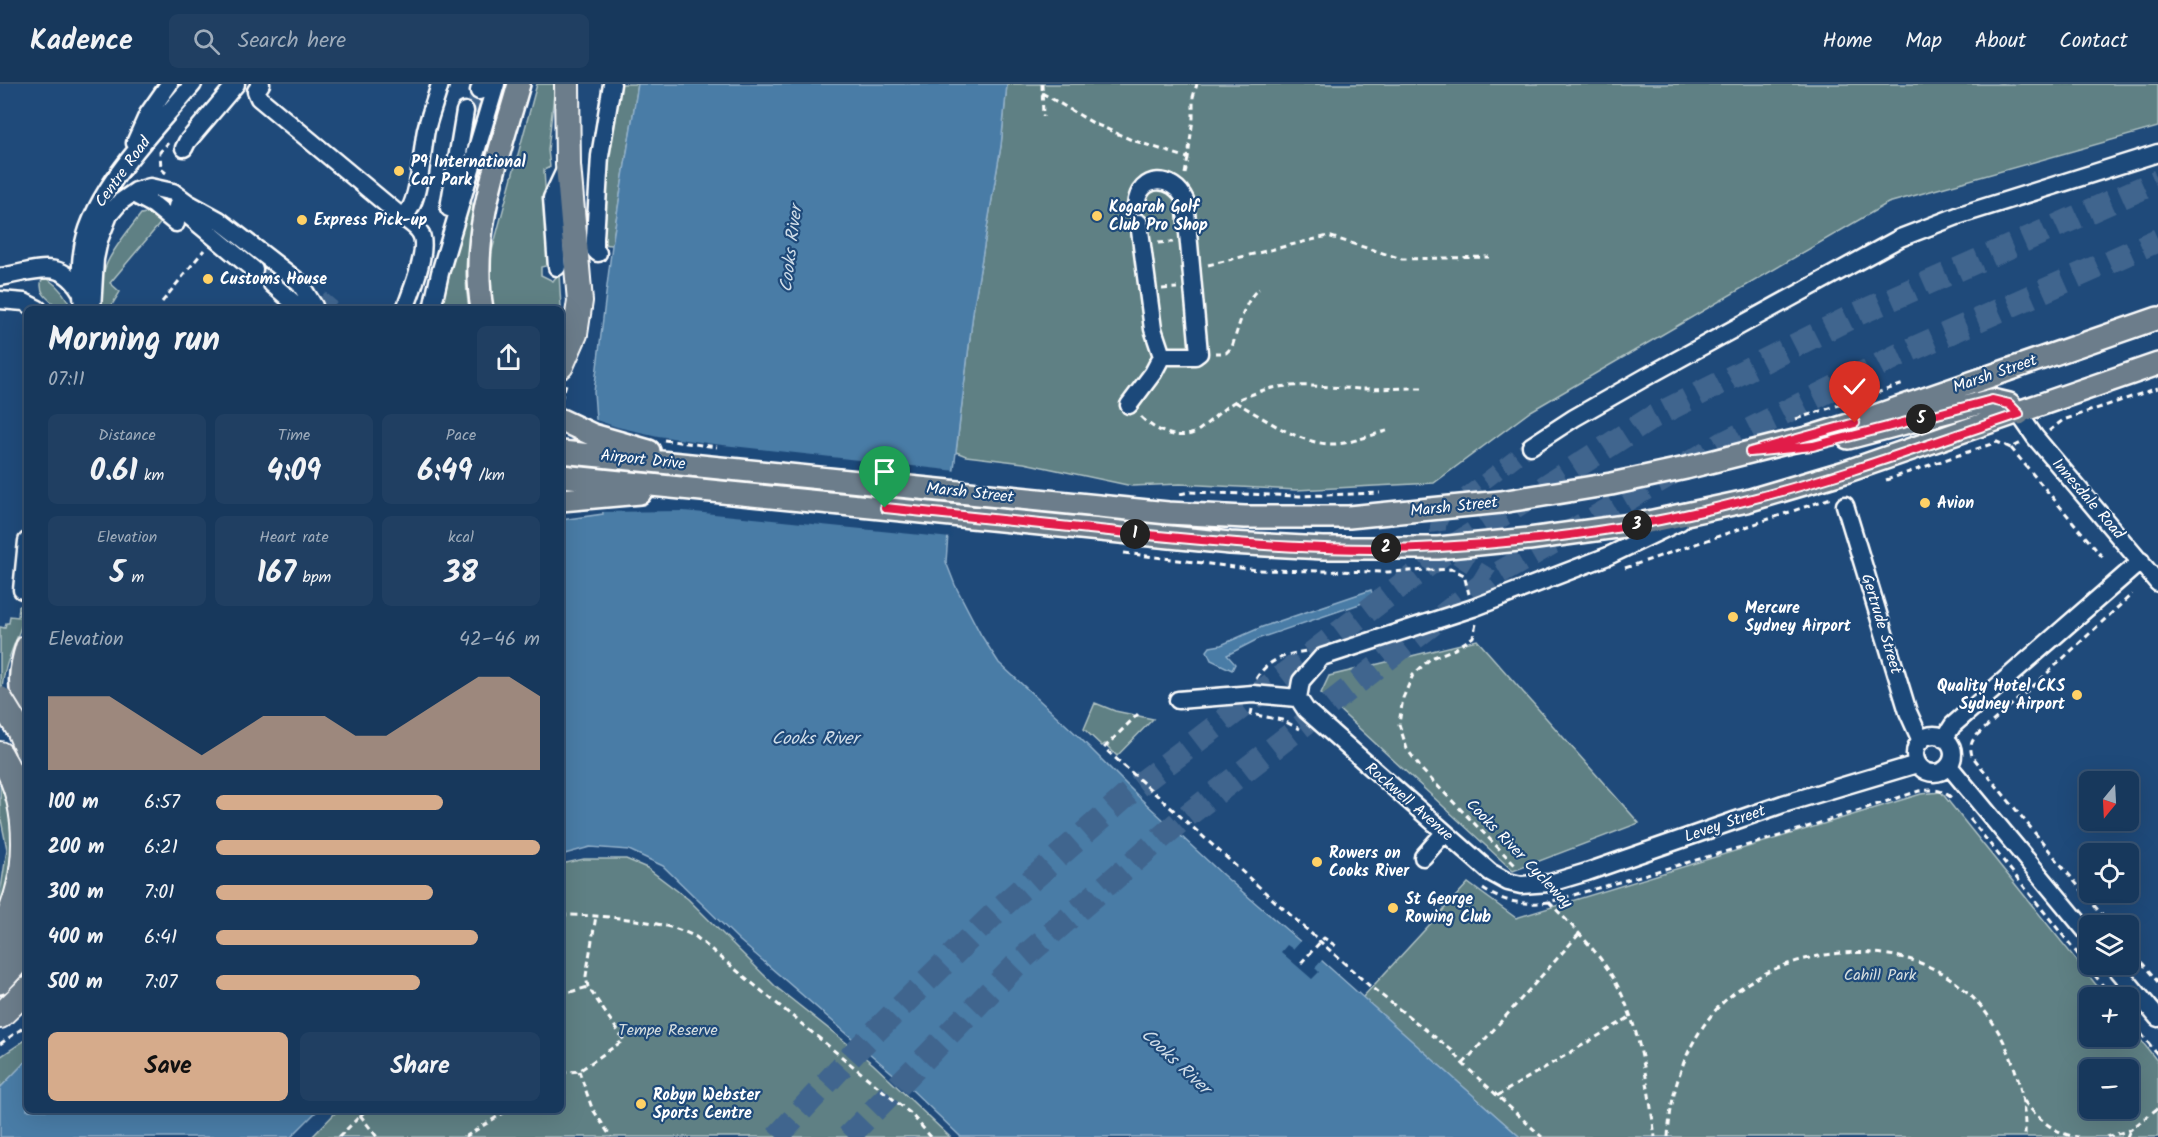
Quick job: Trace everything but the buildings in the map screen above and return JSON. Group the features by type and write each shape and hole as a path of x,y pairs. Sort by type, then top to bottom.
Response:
{"highway":[{"path":"564,359 575,334 580,301 568,165 567,84"},
{"path":"0,699 24,742"},
{"path":"0,754 21,805 24,842 21,879 10,915 16,941"},
{"path":"0,1016 24,993"}],"main road":[{"path":"482,306 478,283 483,223 521,84"},
{"name":"Marsh Street","path":"726,458 1048,500 1211,516 1349,517 1501,502 1611,484 1750,452 1855,423 2158,318"},
{"name":"Marsh Street","path":"724,492 1230,543 1323,548 1426,548 1529,539 1639,524 1758,498 1845,472 2019,414 2158,364"},
{"path":"1750,452 1813,446 1992,400 2009,404 2019,414"},
{"path":"564,421 593,435 647,451 726,458"},
{"name":"Airport Drive","path":"564,452 726,458"},
{"path":"564,476 724,492"},
{"name":"Airport Drive","path":"564,500 652,493 724,492"},
{"path":"24,659 20,677 24,700"},
{"path":"0,720 24,735"},
{"path":"0,983 16,941"},
{"path":"0,1027 24,1009"}],"street":[{"path":"124,168 148,114 169,84"},
{"path":"166,114 173,97 182,84"},
{"name":"Centre Road","path":"82,302 82,254 87,228 101,200 166,114 193,84"},
{"path":"184,148 187,141 236,84"},
{"path":"261,84 256,92 259,98 419,230 424,243 406,306"},
{"path":"397,213 404,215 411,208 419,177 426,130 440,84"},
{"path":"433,306 440,273 496,84"},
{"path":"598,253 595,250 595,238 600,156 612,84"},
{"path":"440,273 448,212 469,112"},
{"path":"1532,446 1574,418 1646,377 1900,238 1960,215 2158,153"},
{"path":"558,267 552,198 568,165"},
{"path":"1136,206 1140,190 1150,182 1173,184 1180,189 1185,200 1199,353 1195,356 1162,356"},
{"path":"92,306 95,259 99,240 109,215 120,202 132,196 136,191 150,187 173,192 188,204 219,220 299,282 308,305"},
{"path":"132,196 154,205 176,223"},
{"path":"132,196 154,196 168,200 257,268"},
{"path":"1129,405 1153,373 1162,356 1153,328 1139,224"},
{"path":"0,277 40,269 58,270 71,277 82,302"},
{"path":"274,281 308,305"},
{"path":"0,300 24,302 32,306"},
{"name":"Innesdale Road","path":"2019,414 2035,437 2158,583"},
{"name":"Gertrude Street","path":"1839,501 1908,712 1921,741"},
{"name":"Marsh Street","path":"1298,698 1301,681 1322,657 1473,608 1608,556 1701,512"},
{"path":"1944,739 1953,725 2141,561"},
{"path":"22,590 24,570"},
{"path":"1179,700 1253,694 1298,698"},
{"name":"Rockwell Avenue","path":"1298,698 1306,710 1498,878 1508,882 1533,885"},
{"path":"0,712 24,734"},
{"path":"1935,736 1944,739 1953,752 1949,766 1938,773 1921,769 1917,764 1916,749 1921,741 1935,736"},
{"name":"Levey Street","path":"1533,885 1550,883 1587,872 1783,804 1917,764"},
{"path":"1949,766 2079,923"},
{"path":"1423,857 1444,833"},
{"path":"2123,975 2158,1018"}],"path":[{"path":"1042,84 1043,117"},
{"path":"1042,93 1093,123 1132,140 1188,158 1193,118 1192,97 1197,84"},
{"path":"1192,269 1328,236 1402,259 1489,257"},
{"path":"1142,245 1189,241"},
{"path":"1148,290 1193,287"},
{"path":"1199,353 1226,353 1232,347 1249,301 1254,292 1259,289"},
{"path":"1792,420 1907,383"},
{"path":"1129,405 1146,423 1158,430 1183,435 1197,431 1212,417 1235,402 1271,388 1298,386 1365,389 1422,388"},
{"path":"2011,448 2051,430 2063,420 2158,388"},
{"path":"1235,402 1300,437 1320,442 1342,443 1390,430"},
{"path":"660,439 726,458"},
{"path":"1878,482 1997,442 2011,448 2104,559"},
{"path":"1175,494 1190,492 1299,496 1383,493"},
{"path":"1747,527 1839,501"},
{"path":"1452,569 1464,575 1470,598"},
{"path":"2102,915 1972,756 1970,749 1976,736 2132,594"},
{"name":"Cooks River Cycleway","path":"1478,620 1473,637 1455,649 1431,658 1413,675 1403,698 1399,724 1407,749 1423,771 1579,934 1612,976 1630,1017 1647,1073 1655,1137"},
{"path":"1303,730 1282,720 1251,714 1253,694 1255,682 1264,668 1283,656 1312,650"},
{"path":"1138,714 1104,748 1371,987 1454,1052 1463,1064 1542,1137"},
{"path":"1476,882 1490,893 1508,901 1535,904 1549,902 1761,841 1919,791 1942,790 1961,808"},
{"path":"1968,817 2104,987"},
{"path":"564,915 596,916 672,927 696,937 910,1113 931,1137"},
{"path":"564,1073 579,1071 624,1040 588,987 586,976 596,916"},
{"path":"1463,1064 1579,934"},
{"path":"1301,963 1324,938 1339,948"},
{"path":"1668,1137 1670,1112 1683,1061 1714,1012 1731,995 1775,968 1820,954 1850,953 1908,959 1931,967 1972,995 1988,1014 2012,1062 2023,1100 2026,1120 2025,1137"},
{"path":"2139,959 2158,982"},
{"path":"564,994 588,987"},
{"path":"1497,1096 1630,1017"},
{"path":"0,1044 24,1027"},
{"path":"2139,1031 2158,1055"},
{"path":"579,1071 592,1108 611,1137"},
{"path":"2023,1100 2044,1122 2057,1131 2078,1137"},
{"path":"2107,1137 2130,1130 2158,1108"},
{"path":"339,1137 362,1113"},
{"path":"465,1137 503,1113"},
{"path":"360,1115 377,1137"},
{"path":"2127,1137 2130,1130"}],"green space":[{"path":"537,84 555,84 548,150 550,167 544,170 550,265 541,267 541,275 553,281 559,273 561,306 490,306 488,266"},
{"path":"619,84 638,84 612,245 599,244 608,148"},
{"path":"1007,84 2158,84 2158,127 1888,203 1531,411 1434,483 1296,490 1180,484 1132,486 1024,463 966,456 956,452 974,305 1001,146"},
{"path":"472,203 473,223 466,269 469,306 441,306 468,208"},
{"path":"146,213 163,220 110,283 120,292 111,306 99,306 101,280 110,257 141,214"},
{"path":"42,279 48,279 59,289 70,306 56,306 43,293"},
{"path":"24,604 23,620 7,665 2,690 0,687 0,627 5,628 10,616 18,617 19,606"},
{"path":"1477,640 1639,823 1513,871 1321,693 1329,676"},
{"path":"1095,703 1115,711 1153,719 1117,756 1084,729"},
{"path":"0,783 11,815 14,840 9,877 0,914 0,895 7,849 0,815"},
{"name":"Cahill Park","path":"1941,792 2079,963 2079,975 2088,975 2098,987 2079,987 2079,1047 2139,1047 2139,1038 2158,1062 2158,1137 1520,1137 1362,998 1468,883 1516,918 1921,794"},
{"name":"Tempe Reserve","path":"584,859 626,859 647,868 688,899 776,987 873,1064 950,1137 312,1137 335,1113 564,1113 564,863"},
{"path":"24,1041 24,1063 0,1088 0,1057"}],"water":[{"name":"Cooks River","path":"638,84 1007,84 1001,146 974,305 951,493 946,562 955,585 981,635 999,663 1223,875 1520,1137 961,1137 913,1091 740,941 663,866 629,850 590,847 564,854 564,520 603,514 594,392 612,245"},
{"path":"1371,590 1374,599 1260,638 1227,655 1235,664 1232,670 1211,660 1207,651 1210,647 1221,645 1262,627"},
{"path":"24,1063 24,1113 315,1113 291,1137 0,1137 0,1088"}],"pier":[{"path":"593,419 658,436 714,444 957,471 951,538 684,511 599,512"},
{"path":"1302,939 1323,959 1315,968 1319,972 1312,979 1281,952 1287,945 1293,949"}],"tunnel":[{"path":"473,113 479,91"},
{"path":"777,1137 856,1051 998,910 1135,788 1449,549 1653,417 1855,315 2158,181"},
{"path":"848,1137 1022,959 1179,822 1491,578 1724,443 1899,355 2158,240"},
{"path":"259,265 276,278"},
{"path":"320,298 329,306"},
{"path":"1491,578 1451,551 1438,533 1439,523 1445,512 1531,446"}],"place":[{"name":"P9 International Car Park","path":"399,171"},
{"name":"Kogarah Golf Club Pro Shop","path":"1097,216"},
{"name":"Express Pick-up","path":"302,220"},
{"name":"Customs House","path":"208,279"},
{"name":"Avion","path":"1925,503"},
{"name":"Mercure Sydney Airport","path":"1733,617"},
{"name":"Quality Hotel CKS Sydney Airport","path":"2077,695"},
{"name":"Rowers on Cooks River","path":"1317,862"},
{"name":"St George Rowing Club","path":"1393,908"},
{"name":"Robyn Webster Sports Centre","path":"641,1104"}],"route":[{"path":"885,508 1230,543 1323,548 1438,548 1591,531 1701,512 1845,472 2019,414 2009,404 1992,400 1813,446 1750,452 1855,423"}]}
